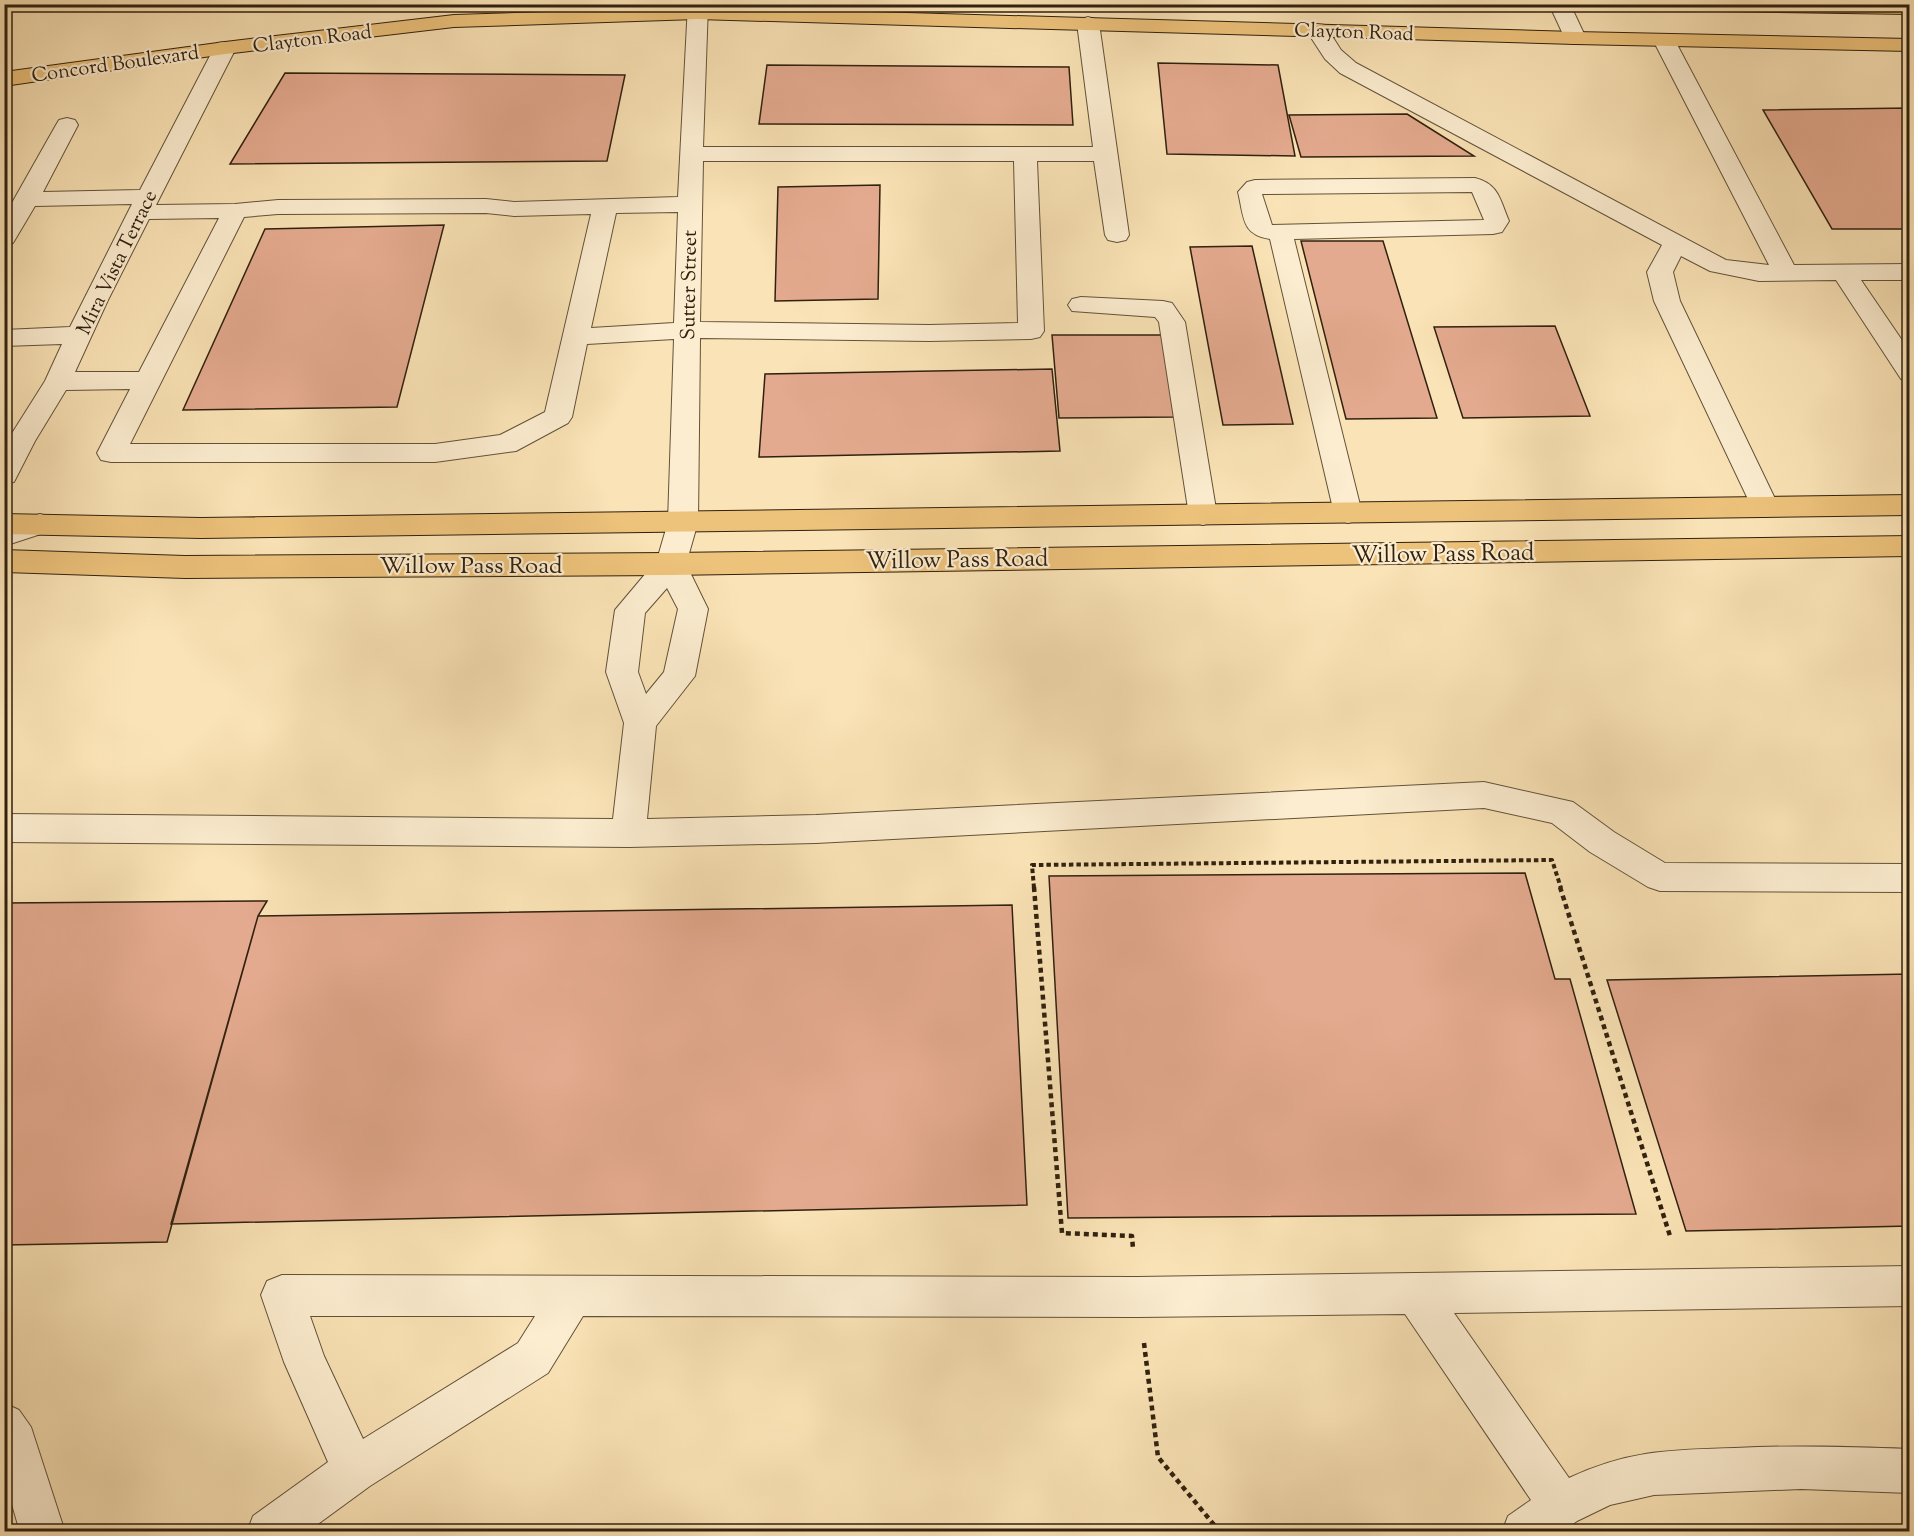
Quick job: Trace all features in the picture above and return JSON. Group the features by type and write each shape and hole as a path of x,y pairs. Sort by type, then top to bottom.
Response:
{"main road":[{"path":"1654,4 1910,8"},
{"name":"Clayton Road","path":"225,48 454,21 698,9 1575,38 1910,45"},
{"name":"Concord Boulevard","path":"4,79 225,48"},
{"name":"Willow Pass Road","path":"4,524 213,528 1910,506"},
{"name":"Willow Pass Road","path":"4,561 185,567 671,564 1910,546"}],"street":[{"path":"1559,4 1575,38"},
{"name":"Sutter Street","path":"671,564 683,522 691,154 698,9"},
{"path":"1088,23 1117,235"},
{"path":"1317,30 1333,54 1348,68 1719,266 1759,273 1910,272"},
{"path":"1664,40 1785,272"},
{"name":"Mira Vista Terrace","path":"4,475 13,441 58,381 95,300 225,48"},
{"path":"4,238 67,124"},
{"path":"576,337 687,330 929,333 1031,331 1025,153"},
{"path":"691,154 1105,154"},
{"path":"1474,185 1484,188 1497,221 1493,228 1280,231 1268,232 1259,228 1250,192 1255,187 1474,185"},
{"path":"27,199 235,211 290,207 486,206 514,209 690,204"},
{"path":"235,211 111,453 435,453 506,444 558,417 605,207"},
{"path":"1280,231 1348,513"},
{"path":"1675,244 1660,272 1667,300 1765,507"},
{"path":"1843,272 1910,373"},
{"path":"1081,306 1163,309 1172,322 1203,515"},
{"path":"4,338 80,335"},
{"path":"58,381 148,380"},
{"path":"4,536 40,524"},
{"path":"629,833 640,723 622,672 630,610 671,564 693,609 679,676 640,723"},
{"path":"4,828 629,833 816,830 1484,795 1561,812 1602,842 1660,877 1910,879"},
{"path":"354,1470 305,1362 282,1295 1138,1296 1910,1286"},
{"path":"1415,1293 1561,1505"},
{"path":"269,1532 354,1470 533,1358 571,1297"},
{"path":"4,1425 16,1442 43,1532"},
{"path":"1524,1532 1561,1505 1606,1484 1654,1473 1801,1467 1910,1471"}],"path":[{"path":"1220,1532 1158,1457 1132,1236 1062,1233 1032,865 1552,860 1670,1236"}],"building":[{"path":"1158,63 1278,65 1295,156 1167,154"},
{"path":"767,65 1069,67 1073,125 759,124"},
{"path":"285,73 625,75 607,161 230,164"},
{"path":"1910,108 1910,229 1832,229 1763,110"},
{"path":"1407,114 1474,156 1301,157 1289,115"},
{"path":"880,185 878,299 775,301 778,187"},
{"path":"444,225 397,407 183,410 265,229"},
{"path":"1301,241 1383,241 1437,418 1346,419"},
{"path":"1252,246 1293,424 1223,425 1190,247"},
{"path":"1555,326 1590,416 1463,418 1434,327"},
{"path":"1052,335 1164,335 1174,417 1059,418"},
{"path":"1052,369 1060,451 759,457 765,374"},
{"path":"1525,873 1555,979 1570,979 1636,1214 1068,1218 1049,876"},
{"path":"267,901 258,916 167,1242 4,1245 4,903"},
{"path":"1012,905 1027,1205 171,1224 258,916"},
{"path":"1910,974 1910,1226 1686,1231 1607,980"}]}
